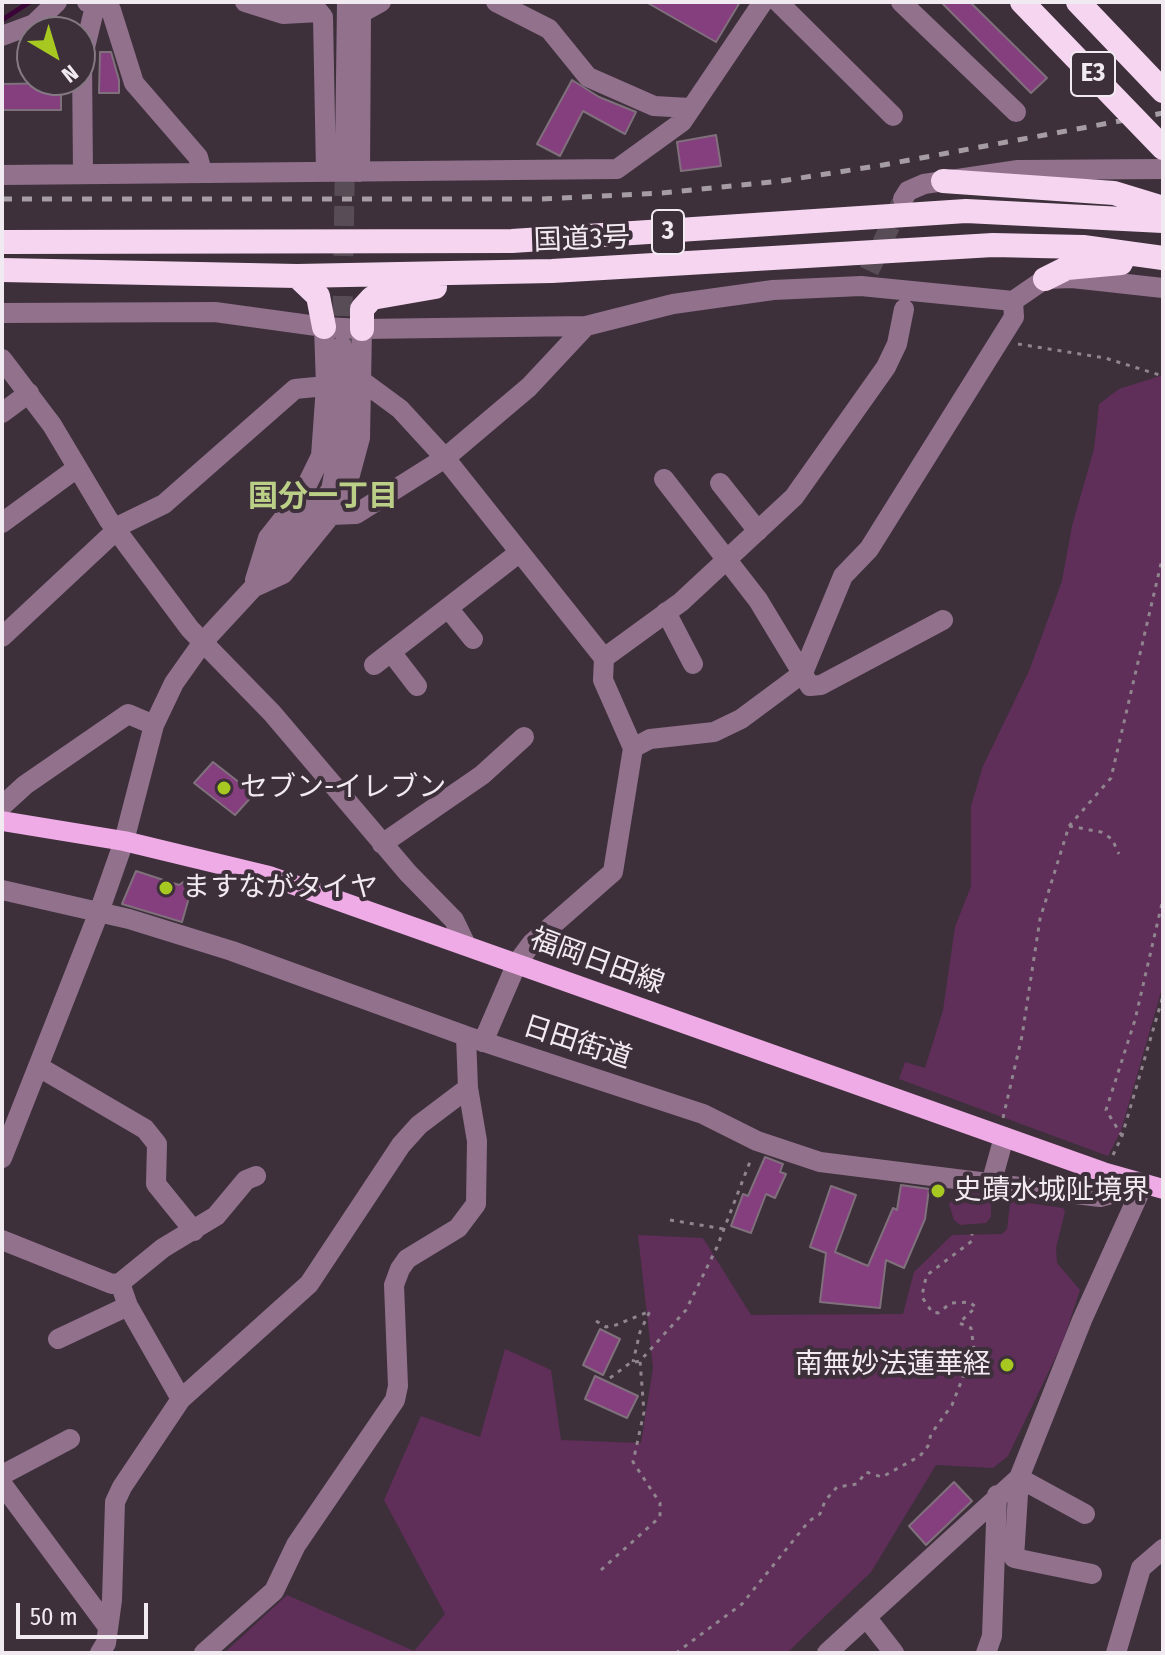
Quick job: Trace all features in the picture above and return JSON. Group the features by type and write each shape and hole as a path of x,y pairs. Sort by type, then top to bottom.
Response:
{"highway":[{"name":"E3","path":"1022,2 1163,148"},
{"name":"E3","path":"1078,2 1163,91"},
{"path":"943,181 1114,193 1163,208"},
{"name":"国道3号","path":"2,242 171,239 512,241 966,211 1163,221"},
{"name":"3","path":"2,227 171,239"},
{"name":"国道3号","path":"2,270 297,276 552,271 993,245 1083,247 1163,259"},
{"path":"1045,279 1067,268 1082,265 1163,259"},
{"path":"362,329 364,303 383,293 552,271"},
{"name":"3","path":"2,286 73,284 176,272"},
{"path":"297,276 318,296 324,327"}],"main road":[{"name":"福岡日田線","path":"2,821 124,841 269,876 1103,1172 1153,1187 1163,1199"}],"street":[{"path":"2,36 34,24 57,2"},
{"path":"245,2 283,14 319,12 323,17 326,172"},
{"path":"345,157 347,2"},
{"path":"360,172 361,13 381,2"},
{"path":"496,2 549,29 588,77 654,106 690,108"},
{"path":"2,175 617,169 682,122 763,2"},
{"path":"778,2 893,116"},
{"path":"901,2 1016,112"},
{"path":"83,174 82,60 92,3 111,10 117,22 128,72 134,83 198,157 202,172"},
{"path":"903,199 914,187 1018,170 1163,169"},
{"path":"2,313 215,312 362,329 586,326 673,304 865,278 1013,301 1045,279 1072,278 1163,288"},
{"path":"633,748 650,739 714,732 741,719 803,673 843,576 869,549 1014,317 1013,301"},
{"path":"604,658 666,612 794,497 886,367 897,344 904,309"},
{"path":"331,515 356,514 445,458 529,387 586,326"},
{"path":"253,588 268,538 302,495 318,466 323,444 326,386 324,327"},
{"path":"253,588 283,574 331,515 356,461 362,329"},
{"path":"2,1158 99,912 124,841 154,725 174,683 203,642 322,505 335,479 342,433 342,346"},
{"path":"2,359 29,393 116,531 203,642 272,713 382,844 454,920 466,945"},
{"path":"204,1653 274,1591 296,1545 395,1400 398,1386 394,1285 400,1269 407,1259 458,1228 476,1204 477,1141 468,1088 475,1039 517,963 532,943 613,872 633,748 603,680 604,658 445,458 400,409 362,381"},
{"path":"2,637 123,524 164,504 295,389 326,386"},
{"path":"2,413 29,393"},
{"path":"2,523 77,468"},
{"path":"664,479 728,559 810,686 821,685 943,620"},
{"path":"720,483 758,531"},
{"path":"374,665 448,608 524,556"},
{"path":"448,608 473,639"},
{"path":"666,612 693,664"},
{"path":"391,652 417,686"},
{"path":"2,806 25,785 128,714 154,725"},
{"path":"382,844 482,775 524,737"},
{"name":"日田街道","path":"2,890 99,912 232,951 475,1039 703,1114 757,1141 820,1162 1100,1197 1153,1187"},
{"path":"39,1067 145,1129 157,1144 156,1184 194,1231"},
{"path":"100,1653 108,1627 115,1502 181,1399 309,1284 401,1145 419,1125 468,1088"},
{"path":"991,1184 1001,1135"},
{"path":"2,1240 112,1284 120,1283 163,1248 216,1216 246,1180 256,1176"},
{"path":"1092,1574 1014,1558 1019,1478 1082,1320 1153,1187"},
{"path":"120,1283 128,1306 181,1399"},
{"path":"58,1339 128,1306"},
{"path":"2,1475 70,1439"},
{"path":"827,1653 1019,1478"},
{"path":"1019,1478 1085,1514"},
{"path":"2,1484 108,1627"},
{"path":"986,1653 992,1636 997,1495"},
{"path":"1116,1653 1141,1568 1163,1549"},
{"path":"866,1617 894,1653"}],"path":[{"path":"998,341 1105,358 1163,376"},
{"path":"1001,1135 1022,1036 1040,919 1069,826 1111,778 1163,555"},
{"path":"1069,826 1101,832 1112,839 1119,854"},
{"path":"1122,1136 1106,1110 1135,1020 1163,899"},
{"path":"1103,1172 1122,1136 1163,996"},
{"path":"610,1378 633,1362 640,1361 686,1310 724,1229 757,1141"},
{"path":"670,1220 724,1229"},
{"path":"676,1653 742,1604 809,1521 820,1514 837,1487 857,1484 866,1472 882,1477 920,1456 928,1446 931,1434 952,1405 974,1349 971,1328 959,1323 976,1307 969,1302 951,1303 938,1313 932,1312 922,1297 924,1285 927,1275 972,1241 972,1234"},
{"path":"596,1321 606,1327 650,1311 640,1332 633,1362"},
{"path":"601,1570 660,1517 660,1503 633,1462 644,1412 640,1361"}],"shaded area":[{"path":"1163,375 1163,985 1121,1131 1108,1156 899,1079 905,1062 925,1068 943,1010 955,927 971,886 971,806 983,766 1029,671 1062,581 1072,526 1094,449 1099,404 1119,389"},
{"path":"960,1192 983,1194 991,1200 991,1217 986,1223 960,1225 954,1220 949,1204"},
{"path":"1014,1201 1063,1208 1065,1212 1056,1248 1057,1263 1080,1290 1062,1344 1008,1456 993,1468 936,1465 871,1572 787,1653 224,1653 287,1595 414,1651 445,1614 384,1500 421,1416 480,1437 505,1349 551,1370 561,1440 641,1443 653,1368 638,1235 703,1238 751,1315 903,1314 914,1272 952,1235 1002,1234 1007,1229 1010,1204"}],"building":[{"path":"646,2 740,2 716,42"},
{"path":"941,2 970,2 1047,78 1031,93"},
{"path":"100,52 111,52 119,80 119,93 99,93"},
{"path":"572,80 599,97 636,112 625,134 583,111 560,156 537,144"},
{"path":"2,84 16,84 16,96 61,96 61,110 2,110"},
{"path":"716,135 721,166 681,171 677,142"},
{"name":"セブン-イレブン","path":"213,762 254,794 235,815 194,783"},
{"path":"136,871 179,885 196,873 182,922 122,904"},
{"path":"765,1157 783,1164 780,1172 786,1174 775,1198 766,1194 751,1233 731,1226 743,1194 748,1196"},
{"path":"901,1185 929,1189 925,1219 904,1268 886,1260 880,1308 820,1302 826,1253 810,1247 831,1186 856,1195 835,1252 868,1266 893,1208 897,1210"},
{"path":"600,1329 620,1339 603,1375 583,1365"},
{"path":"595,1376 638,1396 627,1418 585,1399"},
{"path":"954,1482 972,1501 926,1545 909,1526"}],"waterway":[{"path":"2,20 30,2"}],"tunnel":[{"path":"342,346 345,158"},
{"path":"869,271 901,203"}],"railway":[{"path":"2,199 542,199 662,193 781,181 883,165 1163,113"}],"place":[{"name":"セブン-イレブン","path":"224,788"},
{"name":"ますながタイヤ","path":"166,888"},
{"name":"史蹟水城阯境界","path":"938,1191"},
{"name":"南無妙法蓮華経","path":"1007,1365"}],"district":[{"name":"国分一丁目","path":"323,498"}]}
